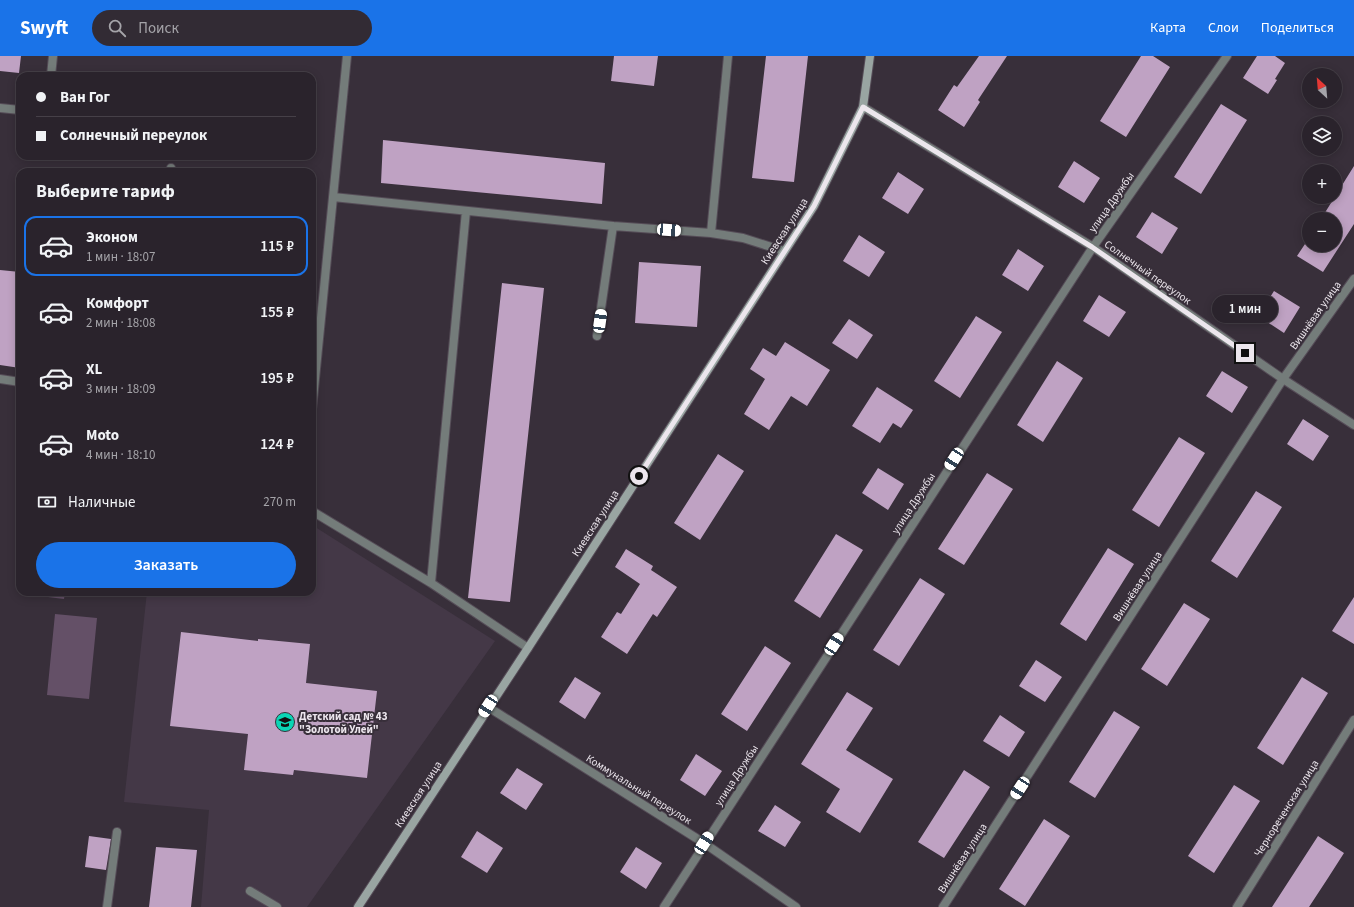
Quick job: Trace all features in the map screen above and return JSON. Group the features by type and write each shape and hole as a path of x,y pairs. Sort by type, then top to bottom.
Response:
{"main road":[{"name":"Киевская улица","path":"358,907 488,706 528,648 814,206 863,107 870,56"}],"street":[{"path":"51,72 53,56"},
{"path":"316,369 347,56"},
{"path":"711,233 728,56"},
{"name":"улица Дружбы","path":"664,907 704,843 1092,247 1227,56"},
{"name":"Солнечный переулок","path":"863,107 1092,247 1284,379 1354,425"},
{"path":"0,108 16,110"},
{"path":"333,197 613,226 711,233 743,238 784,251"},
{"path":"431,583 466,211"},
{"path":"598,336 613,226"},
{"name":"Вишнёвая улица","path":"943,907 1284,379 1354,279"},
{"path":"0,379 16,381"},
{"path":"316,513 431,583 528,648"},
{"name":"Коммунальный переулок","path":"488,706 704,843 796,907"},
{"name":"Чернореченская улица","path":"1237,907 1354,720"},
{"path":"107,907 117,832"},
{"path":"250,891 277,907"}],"shaded area":[{"name":"Детский сад № 43 \"Золотой Улей\"","path":"316,528 495,641 307,907 201,907 209,810 124,802 147,596 316,596"},
{"path":"40,596 64,596 64,599"},
{"path":"55,614 97,618 89,699 47,695"}],"building":[{"path":"0,56 21,56 19,72 0,71"},
{"path":"614,56 658,56 654,86 611,81"},
{"path":"766,56 808,56 794,182 752,178"},
{"path":"979,56 1007,56 978,100 980,102 964,127 938,110 954,85 957,87"},
{"path":"1141,56 1153,56 1170,67 1126,137 1100,121"},
{"path":"1257,56 1275,56 1285,63 1268,94 1243,78"},
{"path":"1221,104 1247,120 1201,194 1174,177"},
{"path":"383,140 605,163 602,204 381,183"},
{"path":"1074,161 1100,178 1084,203 1058,187"},
{"path":"1354,166 1354,224 1342,243 1342,212 1325,212 1330,204 1342,204 1342,185"},
{"path":"898,172 924,189 908,214 882,198"},
{"path":"1152,212 1178,228 1162,254 1136,237"},
{"path":"859,235 885,252 869,277 843,261"},
{"path":"1302,248 1302,252 1336,252 1323,272 1297,256"},
{"path":"1018,249 1044,266 1028,291 1002,275"},
{"path":"639,262 701,266 697,327 635,323"},
{"path":"0,270 16,272 16,367 0,365"},
{"path":"502,283 544,288 510,602 468,598"},
{"path":"1274,291 1300,307 1284,333 1258,316"},
{"path":"1099,295 1126,312 1109,337 1083,321"},
{"path":"976,316 1002,332 960,398 934,381"},
{"path":"849,319 873,335 857,359 832,343"},
{"path":"785,342 830,370 807,406 791,396 769,430 744,414 765,379 750,369 763,348 776,356"},
{"path":"1057,361 1083,378 1043,442 1017,425"},
{"path":"1222,371 1248,387 1232,413 1206,396"},
{"path":"877,387 913,410 901,428 893,423 880,443 852,426"},
{"path":"1303,419 1329,436 1313,461 1287,444"},
{"path":"1179,437 1205,453 1159,527 1132,510"},
{"path":"718,454 744,471 700,540 674,523"},
{"path":"878,468 904,484 888,510 862,493"},
{"path":"987,473 1013,489 964,565 938,549"},
{"path":"1256,491 1282,507 1237,578 1211,561"},
{"path":"836,534 863,550 820,618 794,601"},
{"path":"1108,548 1134,564 1086,641 1060,624"},
{"path":"626,549 653,566 651,570 677,587 657,617 653,614 627,654 601,637 617,612 621,614 640,584 615,567"},
{"path":"920,578 945,594 899,666 873,650"},
{"path":"1354,597 1354,644 1332,631"},
{"path":"1184,603 1210,619 1167,686 1141,669"},
{"path":"181,632 258,641 258,639 310,644 306,683 377,691 367,778 294,770 293,775 244,770 248,734 170,726"},
{"path":"765,646 791,663 747,731 721,714"},
{"path":"1036,660 1062,677 1045,702 1019,686"},
{"path":"575,677 601,693 585,719 559,702"},
{"path":"1302,677 1328,693 1283,765 1257,748"},
{"path":"847,692 873,708 846,750 893,779 860,833 826,812 840,789 801,764"},
{"path":"1114,711 1140,727 1095,798 1069,782"},
{"path":"1000,715 1025,732 1009,757 983,741"},
{"path":"696,754 722,771 705,796 680,780"},
{"path":"517,768 543,784 526,810 500,793"},
{"path":"964,770 990,787 944,858 918,842"},
{"path":"1234,785 1260,801 1214,873 1188,856"},
{"path":"775,805 801,822 785,847 758,831"},
{"path":"1044,819 1070,836 1025,906 999,889"},
{"path":"477,831 503,848 487,873 461,857"},
{"path":"89,836 111,839 106,870 85,867"},
{"path":"1318,836 1344,853 1328,878 1309,907 1272,907"},
{"path":"156,847 197,850 191,907 149,907"},
{"path":"636,847 662,863 646,889 620,872"}],"place":[{"name":"Детский сад № 43 \"Золотой Улей\"","path":"285,722"}],"route":[{"path":"639,476 814,206 863,107 1092,247 1245,353"}]}
